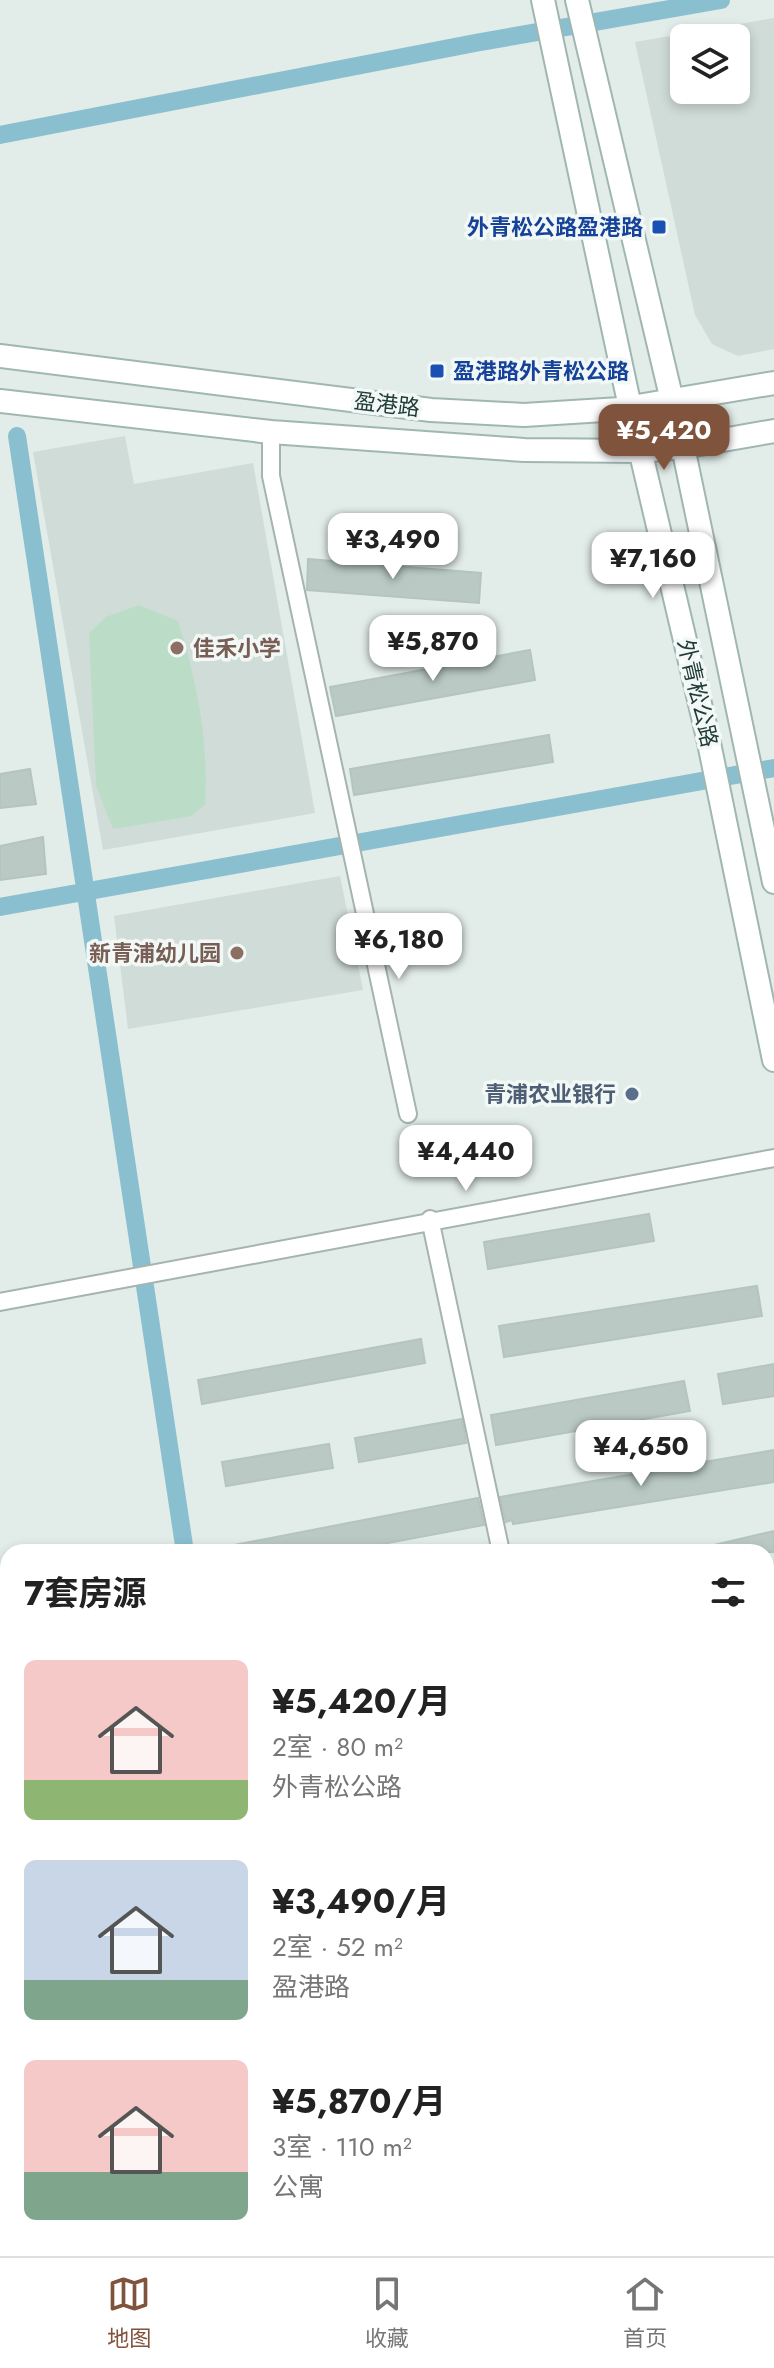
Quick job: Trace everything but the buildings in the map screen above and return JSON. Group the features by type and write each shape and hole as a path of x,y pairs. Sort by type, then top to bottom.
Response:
{"main road":[{"name":"外青松公路","path":"543,0 630,407 724,809 774,1060"},
{"name":"外青松公路","path":"577,0 683,447 774,882"},
{"name":"盈港路","path":"0,356 431,410 524,415 630,407 774,383"},
{"name":"盈港路","path":"0,401 271,432 524,450 641,451 774,431"}],"street":[{"path":"271,432 271,476 408,1114"},
{"path":"0,1302 166,1273 430,1219 774,1158"},
{"path":"430,1219 499,1544"}],"shaded area":[{"path":"774,18 774,349 738,356 712,344 695,315 635,42 670,36 670,104 750,104 750,24 739,24"},
{"name":"佳禾小学","path":"125,436 134,484 253,463 315,813 103,850 33,452"},
{"name":"新青浦幼儿园","path":"340,876 363,990 128,1029 114,916"}],"green space":[{"path":"139,605 178,621 200,712 205,758 205,805 191,816 113,829 96,785 89,633 106,617"}],"waterway":[{"path":"0,135 475,43 721,0"},
{"path":"17,436 184,1544"},
{"path":"0,907 774,768"}],"place":[{"name":"外青松公路盈港路","path":"659,227"},
{"name":"盈港路外青松公路","path":"437,371"},
{"name":"佳禾小学","path":"177,648"},
{"name":"新青浦幼儿园","path":"237,953"},
{"name":"青浦农业银行","path":"632,1094"}]}
